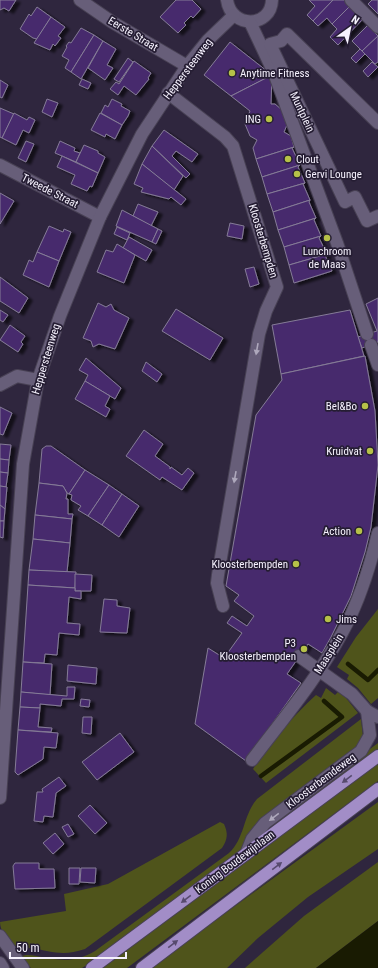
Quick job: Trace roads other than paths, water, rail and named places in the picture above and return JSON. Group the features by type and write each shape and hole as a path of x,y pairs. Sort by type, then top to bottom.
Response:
{"main road":[{"name":"Koning Boudewijnlaan","path":"92,968 378,756"},
{"path":"142,968 378,789"}],"street":[{"name":"Eerste Straat","path":"80,0 112,22 187,66"},
{"path":"227,0 230,11 234,15 241,20 250,22 264,17 270,9 272,0"},
{"path":"351,0 378,27"},
{"name":"Heppersteenweg","path":"0,798 23,464 38,380 60,316 100,217 142,134 187,66 208,40 234,15"},
{"path":"250,22 274,73 335,238 378,365"},
{"name":"Muntplein","path":"378,123 287,34 281,41 270,44 345,202 355,197 367,221 378,216"},
{"name":"Kloosterbempden","path":"168,93 225,137 236,151 277,287 266,311 260,334 218,575 217,583 223,606"},
{"name":"Tweede Straat","path":"0,165 100,217"},
{"path":"0,385 17,376 38,380"},
{"name":"Maasplein","path":"252,760 319,670 334,647 352,612 368,569 378,533"},
{"path":"299,656 352,694 367,711 378,717"},
{"name":"Kloosterbemdeweg","path":"246,854 252,839 265,823 361,750 370,735 367,711"},
{"path":"361,750 378,738"},
{"path":"0,936 23,968"},
{"path":"0,963 3,968"}],"waterway":[{"path":"348,664 368,680 378,670"},
{"path":"261,776 342,717 324,701"}],"place":[{"name":"Anytime Fitness","path":"232,73"},
{"name":"ING","path":"269,119"},
{"name":"Clout","path":"288,159"},
{"name":"Gervi Lounge","path":"297,174"},
{"name":"Lunchroom de Maas","path":"327,238"},
{"name":"Bel&Bo","path":"365,406"},
{"name":"Kruidvat","path":"370,451"},
{"name":"Action","path":"359,531"},
{"name":"Kloosterbempden","path":"296,564"},
{"name":"Jims","path":"328,619"},
{"name":"P3 Kloosterbempden","path":"304,649"}]}
